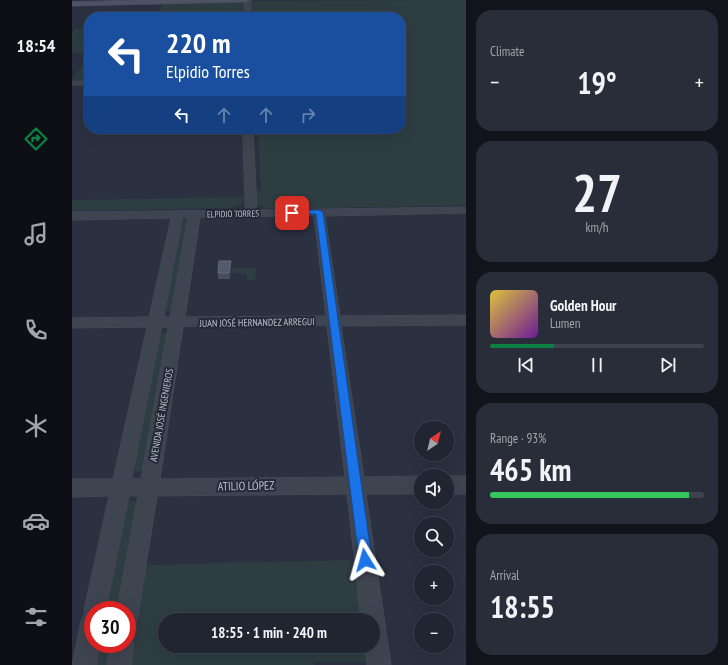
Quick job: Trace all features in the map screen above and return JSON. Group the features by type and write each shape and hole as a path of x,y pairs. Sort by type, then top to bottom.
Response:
{"main road":[{"path":"72,3 156,0"},
{"path":"72,3 247,0"}],"street":[{"path":"247,0 248,12"},
{"path":"72,83 84,83"},
{"path":"248,134 251,213"},
{"name":"ELPIDIO TORRES","path":"72,216 466,210"},
{"path":"319,212 372,613"},
{"path":"97,601 178,214"},
{"name":"AVENIDA JOSÉ INGENIEROS","path":"130,601 195,214"},
{"name":"JUAN JOSÉ HERNANDEZ ARREGUI","path":"72,323 466,320"},
{"name":"ATILIO LÓPEZ","path":"72,488 414,485"},
{"path":"454,485 466,485"},
{"path":"84,665 86,653"},
{"path":"119,665 121,653"},
{"path":"377,653 379,665"}],"shaded area":[{"path":"466,0 466,205 276,209 258,205 256,191 261,191 258,134 406,134 406,12 253,12 252,1"},
{"path":"245,2 244,12 159,12 163,3"},
{"path":"75,29 84,29 84,53 72,53 72,33"},
{"path":"84,62 84,80 72,80"},
{"path":"243,197 242,203 229,208 72,211 72,200"},
{"path":"188,220 171,312 164,311 182,221"},
{"path":"231,268 256,268 255,280 247,280 247,274 230,273"},
{"path":"165,333 168,335 143,470 141,472 137,472 133,470 160,334"},
{"path":"134,501 137,504 120,601 106,601 128,502"},
{"path":"355,560 361,613 158,613 158,653 366,653 367,662 314,662 314,665 126,665 128,653 136,653 136,609 144,565"},
{"path":"96,653 110,653 108,665 93,665"}],"building":[{"path":"219,261 231,261 229,273 218,273"}],"route":[{"path":"292,213 319,212 365,560"}]}
